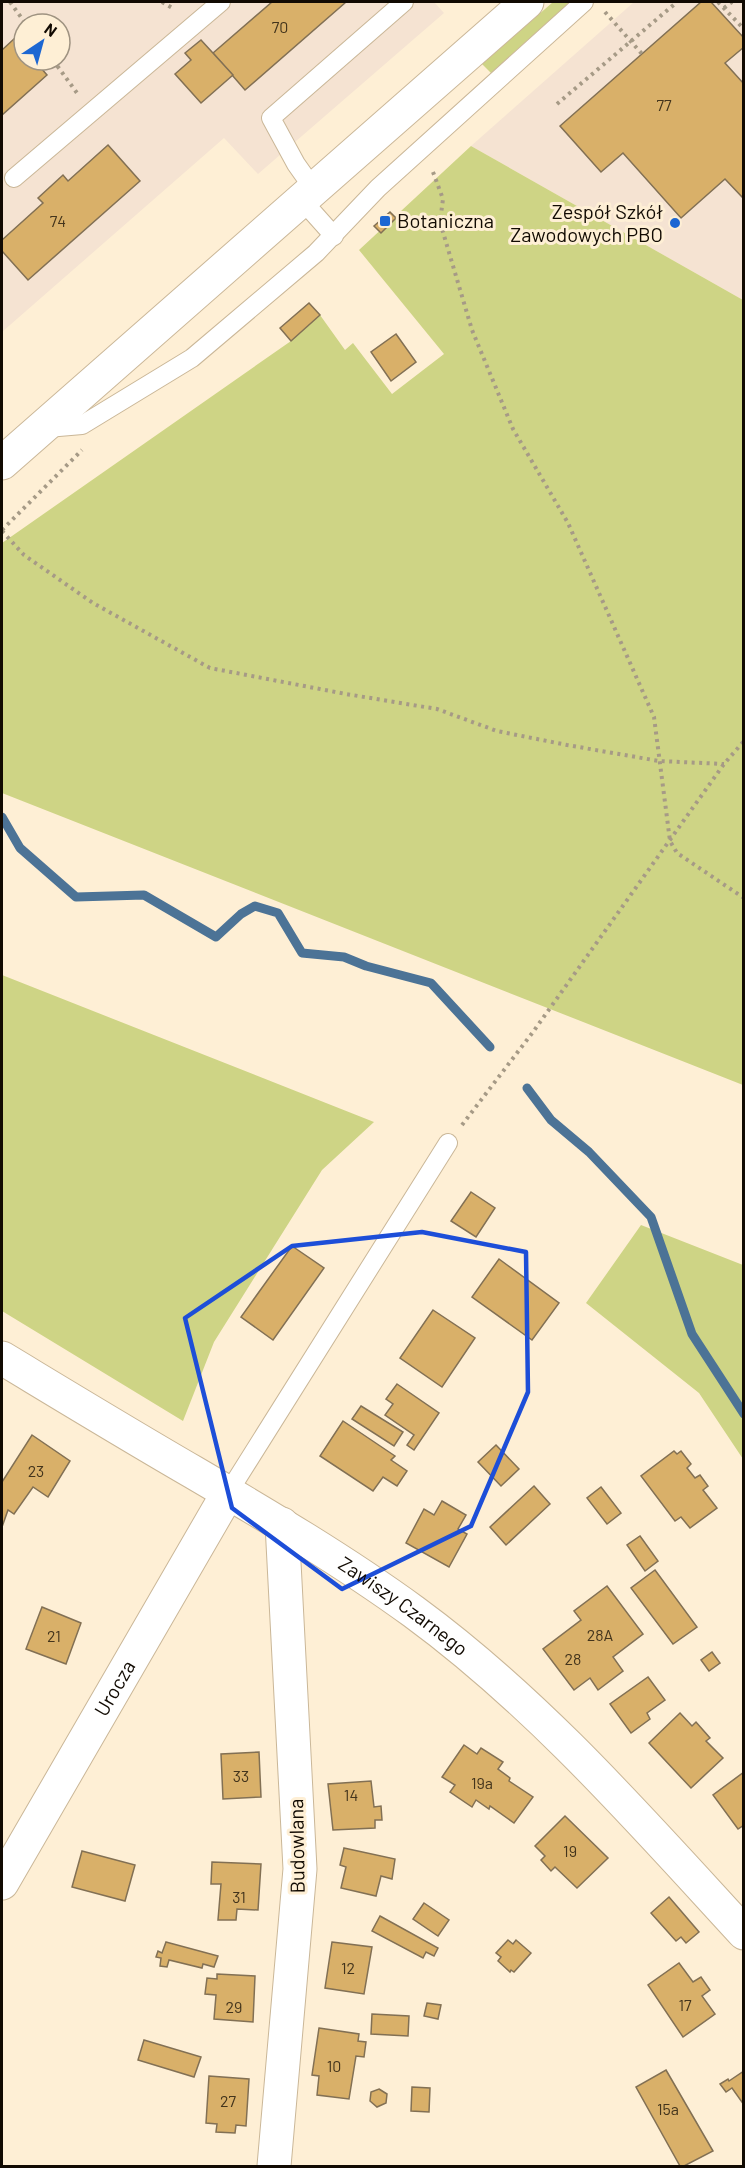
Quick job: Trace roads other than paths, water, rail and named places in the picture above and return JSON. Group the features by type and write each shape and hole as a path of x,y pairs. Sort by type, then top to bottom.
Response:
{"street":[{"path":"2,463 526,2"},
{"name":"Zawiszy Czarnego","path":"2,1358 282,1524 415,1612 489,1673 557,1735 630,1809 744,1933"},
{"name":"Urocza","path":"2,1883 228,1493"},
{"name":"Budowlana","path":"274,2166 300,1869 282,1524"}],"lane":[{"path":"14,178 221,2"},
{"path":"334,236 307,194 296,164 271,118 404,2"},
{"path":"39,429 82,425 192,358 316,254 378,189 584,2"},
{"path":"228,1493 448,1143"}],"waterway":[{"path":"2,817 20,848 76,897 144,895 216,937 241,914 255,906 278,913 302,953 344,957 366,966 431,983 490,1047"},
{"path":"527,1088 551,1120 589,1152 651,1217 692,1334 744,1414"}],"place":[{"name":"Botaniczna","path":"385,221"},
{"name":"Zespół Szkół Zawodowych PBO","path":"675,223"}]}
